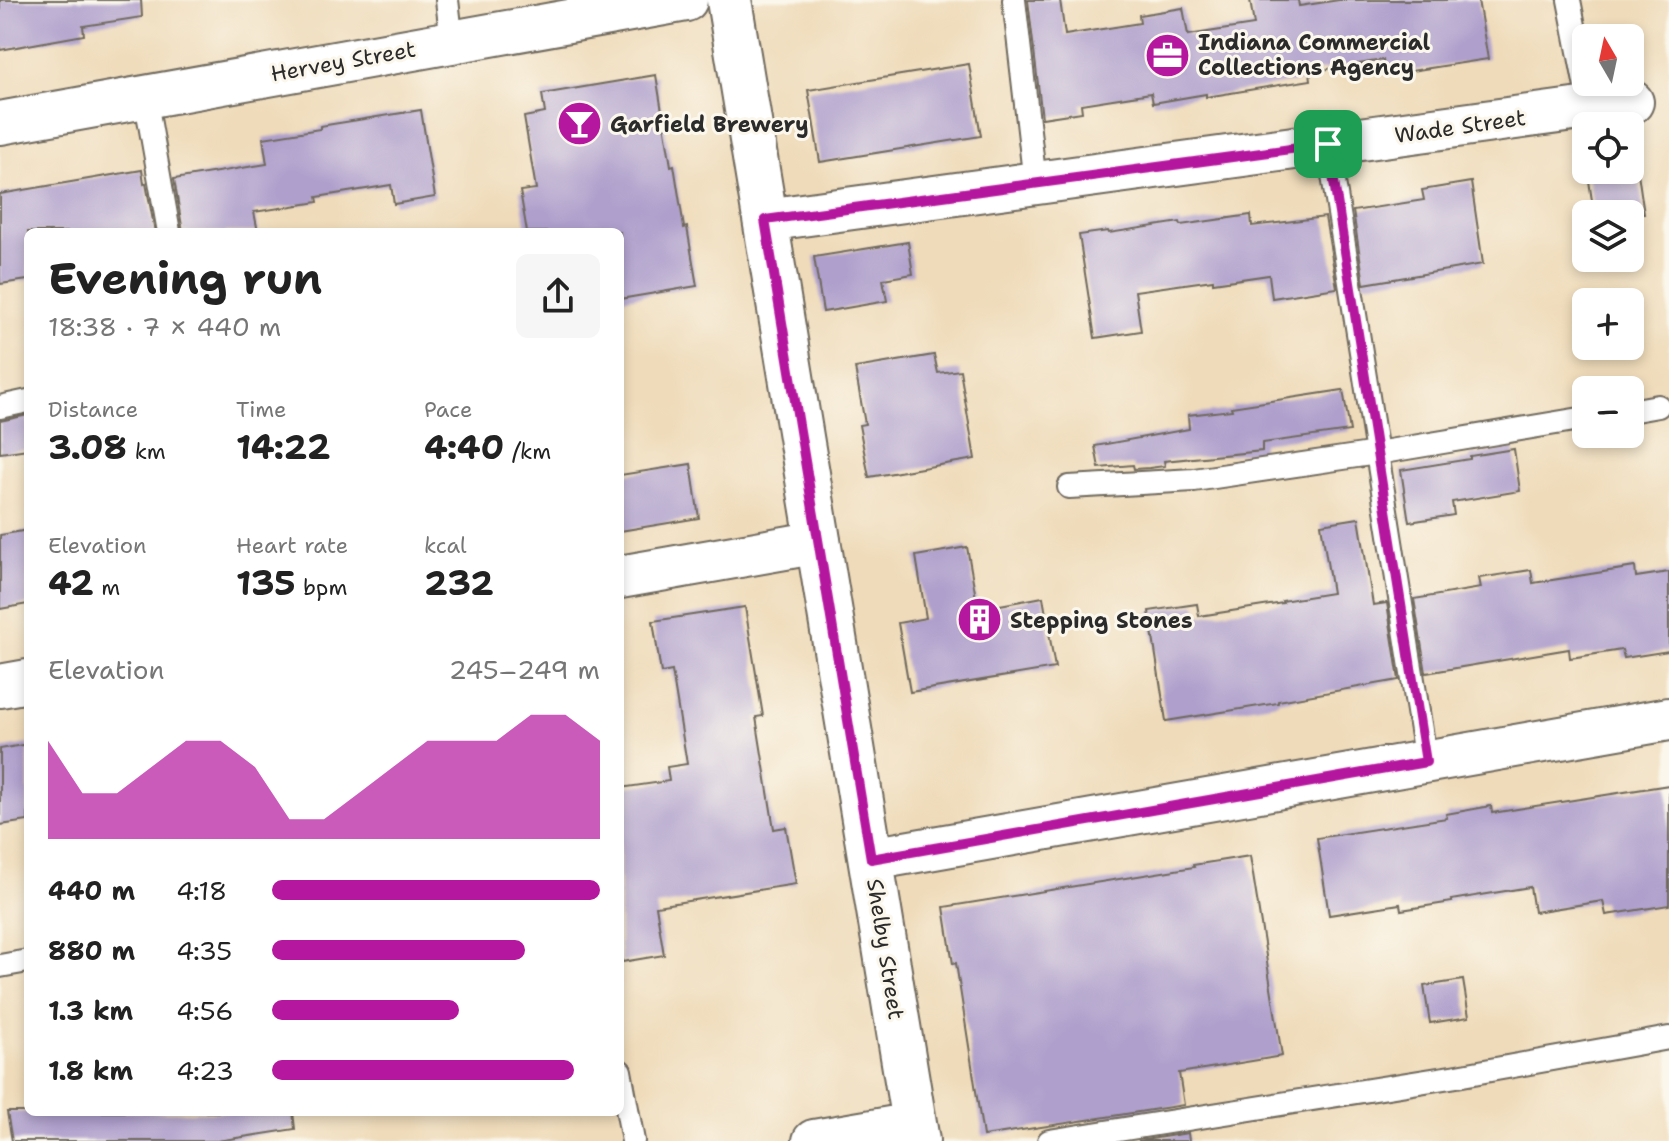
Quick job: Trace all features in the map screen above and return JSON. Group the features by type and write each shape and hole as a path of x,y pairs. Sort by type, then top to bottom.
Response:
{"main road":[{"name":"Shelby Street","path":"729,0 916,1132"}],"street":[{"name":"Hervey Street","path":"0,123 686,0"},
{"name":"Wade Street","path":"765,220 1632,102"},
{"path":"624,576 819,542"},
{"path":"0,686 24,682"},
{"path":"871,859 1669,719"},
{"path":"814,1141 916,1132"}],"lane":[{"path":"447,0 452,42"},
{"path":"1014,0 1035,183"},
{"path":"1569,0 1590,108"},
{"path":"145,96 168,228"},
{"path":"1328,144 1426,762"},
{"path":"0,407 24,402"},
{"path":"1644,408 1658,406"},
{"path":"1069,487 1194,480 1572,420"},
{"path":"0,966 24,962"},
{"path":"1049,1141 1457,1076 1669,1038"},
{"path":"624,1093 633,1141"}],"building":[{"path":"0,0 141,0 142,17 83,26 84,35 0,50"},
{"path":"1028,0 1060,0 1065,35 1140,23 1139,15 1183,8 1188,35 1254,25 1250,0 1298,0 1299,6 1339,0 1478,0 1488,59 1385,75 1383,60 1310,72 1311,80 1153,103 1151,93 1081,104 1082,112 1042,118"},
{"path":"969,64 981,136 820,162 808,90"},
{"path":"656,75 671,166 674,165 697,286 624,298 624,228 526,228 520,191 536,189 524,117 545,113 542,94"},
{"path":"421,110 435,197 394,204 391,185 317,197 318,202 254,212 257,228 182,228 174,179 267,164 263,138 320,129 320,126"},
{"path":"142,170 154,228 24,228 24,281 0,284 0,194"},
{"path":"1471,182 1483,264 1364,284 1353,211 1424,200 1422,190"},
{"path":"1590,184 1640,184 1642,200 1592,200"},
{"path":"1251,215 1252,226 1325,217 1337,288 1272,298 1269,275 1135,291 1141,331 1095,338 1079,235"},
{"path":"908,242 913,274 883,279 887,301 823,312 814,257"},
{"path":"934,355 938,373 960,370 975,459 869,477 859,425 865,424 855,368"},
{"path":"1343,390 1350,431 1262,443 1262,451 1164,461 1165,466 1099,468 1095,446 1189,429 1188,415"},
{"path":"24,416 24,450 0,453 0,421"},
{"path":"1514,449 1520,491 1452,502 1454,515 1409,522 1401,470"},
{"path":"691,464 699,518 624,530 624,474"},
{"path":"1359,518 1373,605 1387,603 1399,680 1166,721 1149,611 1197,604 1199,616 1332,593 1321,524"},
{"path":"24,531 24,605 0,609 0,535"},
{"name":"Stepping Stones","path":"967,547 978,609 1043,597 1055,668 910,692 898,623 926,618 916,556"},
{"path":"1635,567 1636,577 1669,572 1669,651 1624,658 1622,650 1570,658 1569,649 1426,673 1414,599 1481,588 1479,578 1531,570 1533,583"},
{"path":"745,607 763,716 756,717 774,829 786,827 796,884 656,906 664,955 624,962 624,787 669,781 667,767 687,764 672,671 661,673 653,621"},
{"path":"24,745 24,822 0,825 0,749"},
{"path":"1669,785 1669,905 1606,915 1603,901 1534,912 1530,887 1401,910 1400,904 1329,915 1317,838 1447,818 1446,814 1491,806 1492,813"},
{"path":"1250,856 1282,1056 1179,1073 1184,1105 983,1136 956,963 953,964 944,907"},
{"path":"1463,980 1469,1017 1430,1023 1424,986"},
{"path":"7,1112 24,1112 24,1116 293,1116 295,1129 217,1141 12,1141"},
{"path":"1188,1133 1189,1141 1138,1141"}],"place":[{"name":"Indiana Commercial Collections Agency","path":"1167,55"},
{"name":"Garfield Brewery","path":"579,124"},
{"name":"Stepping Stones","path":"979,620"}],"route":[{"path":"1328,144 1426,762 871,859 765,220 1328,144"}]}
